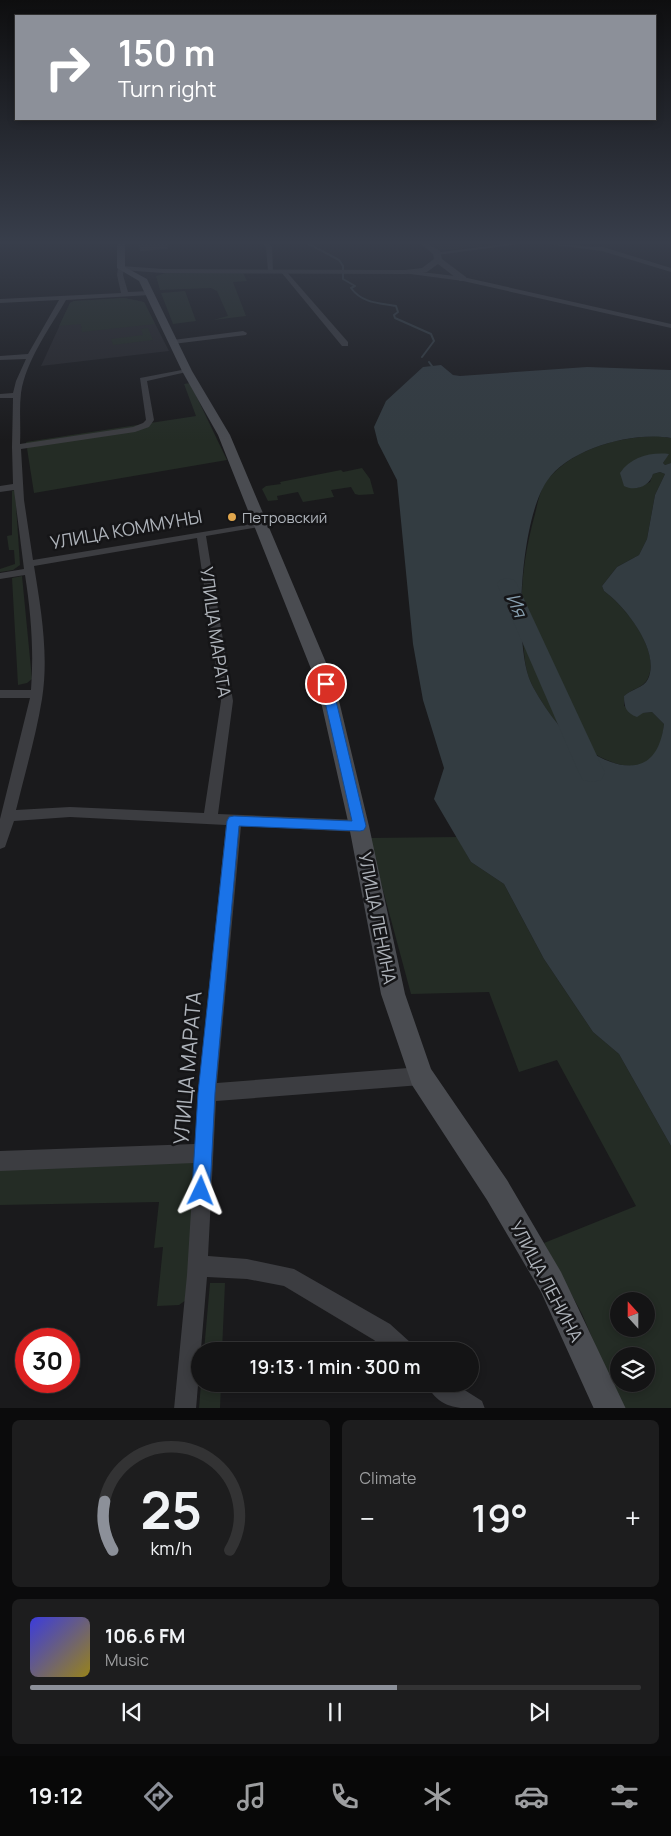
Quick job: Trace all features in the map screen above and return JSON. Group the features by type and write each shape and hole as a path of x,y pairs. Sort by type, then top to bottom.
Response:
{"main road":[{"name":"УЛИЦА ЛЕНИНА","path":"158,310 188,371 224,434 326,684 360,826 393,994 421,1076 497,1190 551,1282 610,1408"}],"street":[{"path":"1,835 8,816 36,694 39,662 37,617 28,568 18,486 16,447 17,394 20,381 31,356 57,310"},
{"path":"316,310 345,344"},
{"path":"599,310 671,326"},
{"path":"173,342 243,334"},
{"path":"0,358 31,356"},
{"path":"16,447 136,429 146,425 150,420 143,380 188,371"},
{"path":"0,396 17,394"},
{"path":"0,489 18,486"},
{"name":"УЛИЦА КОММУНЫ","path":"0,576 28,568 260,524"},
{"name":"УЛИЦА МАРАТА","path":"201,534 227,701 210,820"},
{"path":"0,694 36,694"},
{"path":"8,816 70,812 360,826"},
{"name":"УЛИЦА МАРАТА","path":"185,1408 198,1266 202,1153 207,1093 234,821"},
{"path":"207,1093 421,1076"},
{"path":"0,1161 202,1153"},
{"path":"198,1266 247,1268 287,1276 382,1332 393,1342"},
{"path":"447,1392 474,1408"}],"shaded area":[{"path":"67,310 148,310 169,351 41,366"},
{"path":"67,310 148,310 155,324 82,332 81,324 59,326"},
{"path":"167,310 192,310 196,321 173,324"},
{"path":"225,310 244,310 246,316 213,320 228,316"},
{"path":"148,328 153,340 113,345 111,339 143,335 141,329"},
{"path":"190,383 227,460 34,493 26,442 196,416 184,384"},
{"path":"658,436 671,438 671,463 665,465 663,463 668,454 637,488 650,482 653,474 660,472 665,474 655,495 647,539 639,555 617,567 602,586 604,591 631,618 639,630 650,655 651,667 648,678 644,684 624,696 624,706 643,713 652,712 664,724 658,749 650,760 639,765 627,766 600,757 567,734 546,708 532,685 524,655 521,609 523,577 538,500 548,479 571,459 598,446 628,439"},
{"path":"362,468 370,479 374,494 355,494 351,487 331,490 334,497 303,502 298,492 277,496 278,500 268,501 262,489 266,486 281,484 280,482 341,470 343,472"},
{"path":"15,490 20,565 13,570 0,572 0,569 15,564 14,550 9,550 7,536 12,535 12,491"},
{"path":"22,576 32,679 27,683 18,685 12,578"},
{"path":"457,837 471,862 504,884 544,959 593,1032 619,1054 671,1146 671,1408 622,1408 615,1392 655,1392 655,1347 610,1347 610,1380 582,1314 544,1243 636,1206 557,1060 519,1072 489,992 411,994 369,838"},
{"path":"186,1160 193,1163 196,1169 186,1300 179,1305 157,1306 163,1247 154,1248 159,1202 0,1205 0,1167"},
{"path":"210,1283 225,1283 222,1342 205,1342"},
{"path":"200,1392 221,1392 220,1408 199,1408"}],"water":[{"path":"441,365 453,375 460,376 587,367 671,370 671,438 656,436 639,437 603,444 570,459 557,469 547,481 538,499 531,522 526,549 521,607 524,659 529,678 540,699 562,729 595,755 611,762 625,765 639,764 650,758 659,745 664,724 652,712 643,713 637,717 630,714 625,706 624,696 648,679 651,668 650,656 639,630 631,618 604,591 602,586 617,567 639,555 647,539 655,495 665,474 660,472 653,474 649,482 642,487 628,488 624,486 620,473 635,459 648,455 669,454 663,463 665,465 671,463 671,1146 619,1054 593,1032 544,959 504,884 471,862 434,799 444,768 423,700 413,644 397,480 378,443 374,427 386,401 423,367"}],"waterway":[{"path":"397,310 398,312 394,315 395,318 431,334 434,341 422,357"},
{"path":"429,362 432,366"},
{"name":"Ия","path":"507,584 592,773"}],"place":[{"name":"Петровский","path":"232,517"}],"route":[{"path":"201,1191 207,1093 234,821 360,826 326,684"}]}
